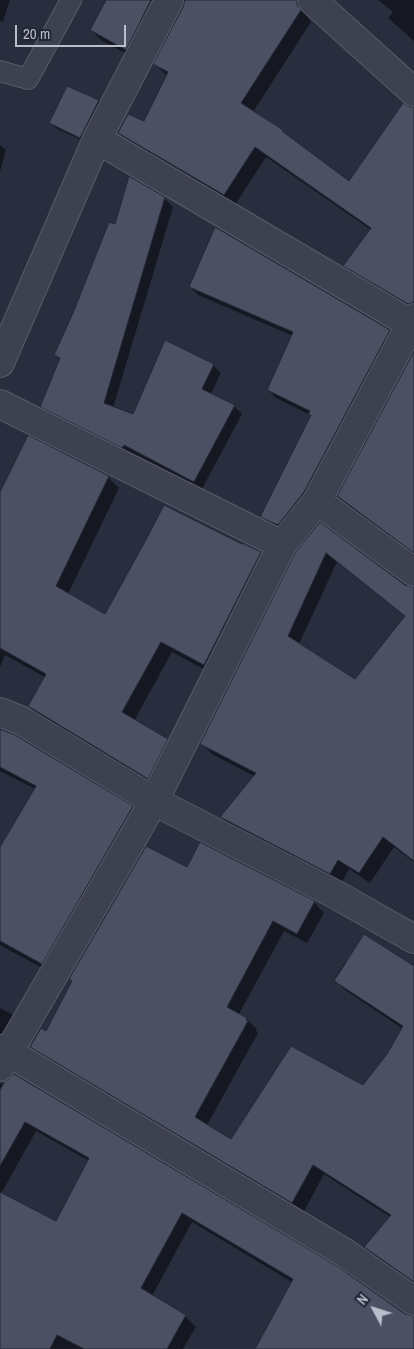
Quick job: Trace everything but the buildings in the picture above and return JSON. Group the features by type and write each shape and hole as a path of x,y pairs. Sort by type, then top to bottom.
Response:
{"street":[{"path":"0,363 97,139 169,0"},
{"path":"312,0 414,92"},
{"path":"97,139 412,321 317,501 282,545 154,801 3,1056 345,1253 414,1301"},
{"path":"0,404 282,545"},
{"path":"317,501 414,572"},
{"path":"0,712 22,721 154,801 333,892 414,940"}],"lane":[{"path":"0,71 28,79 71,0"}]}
